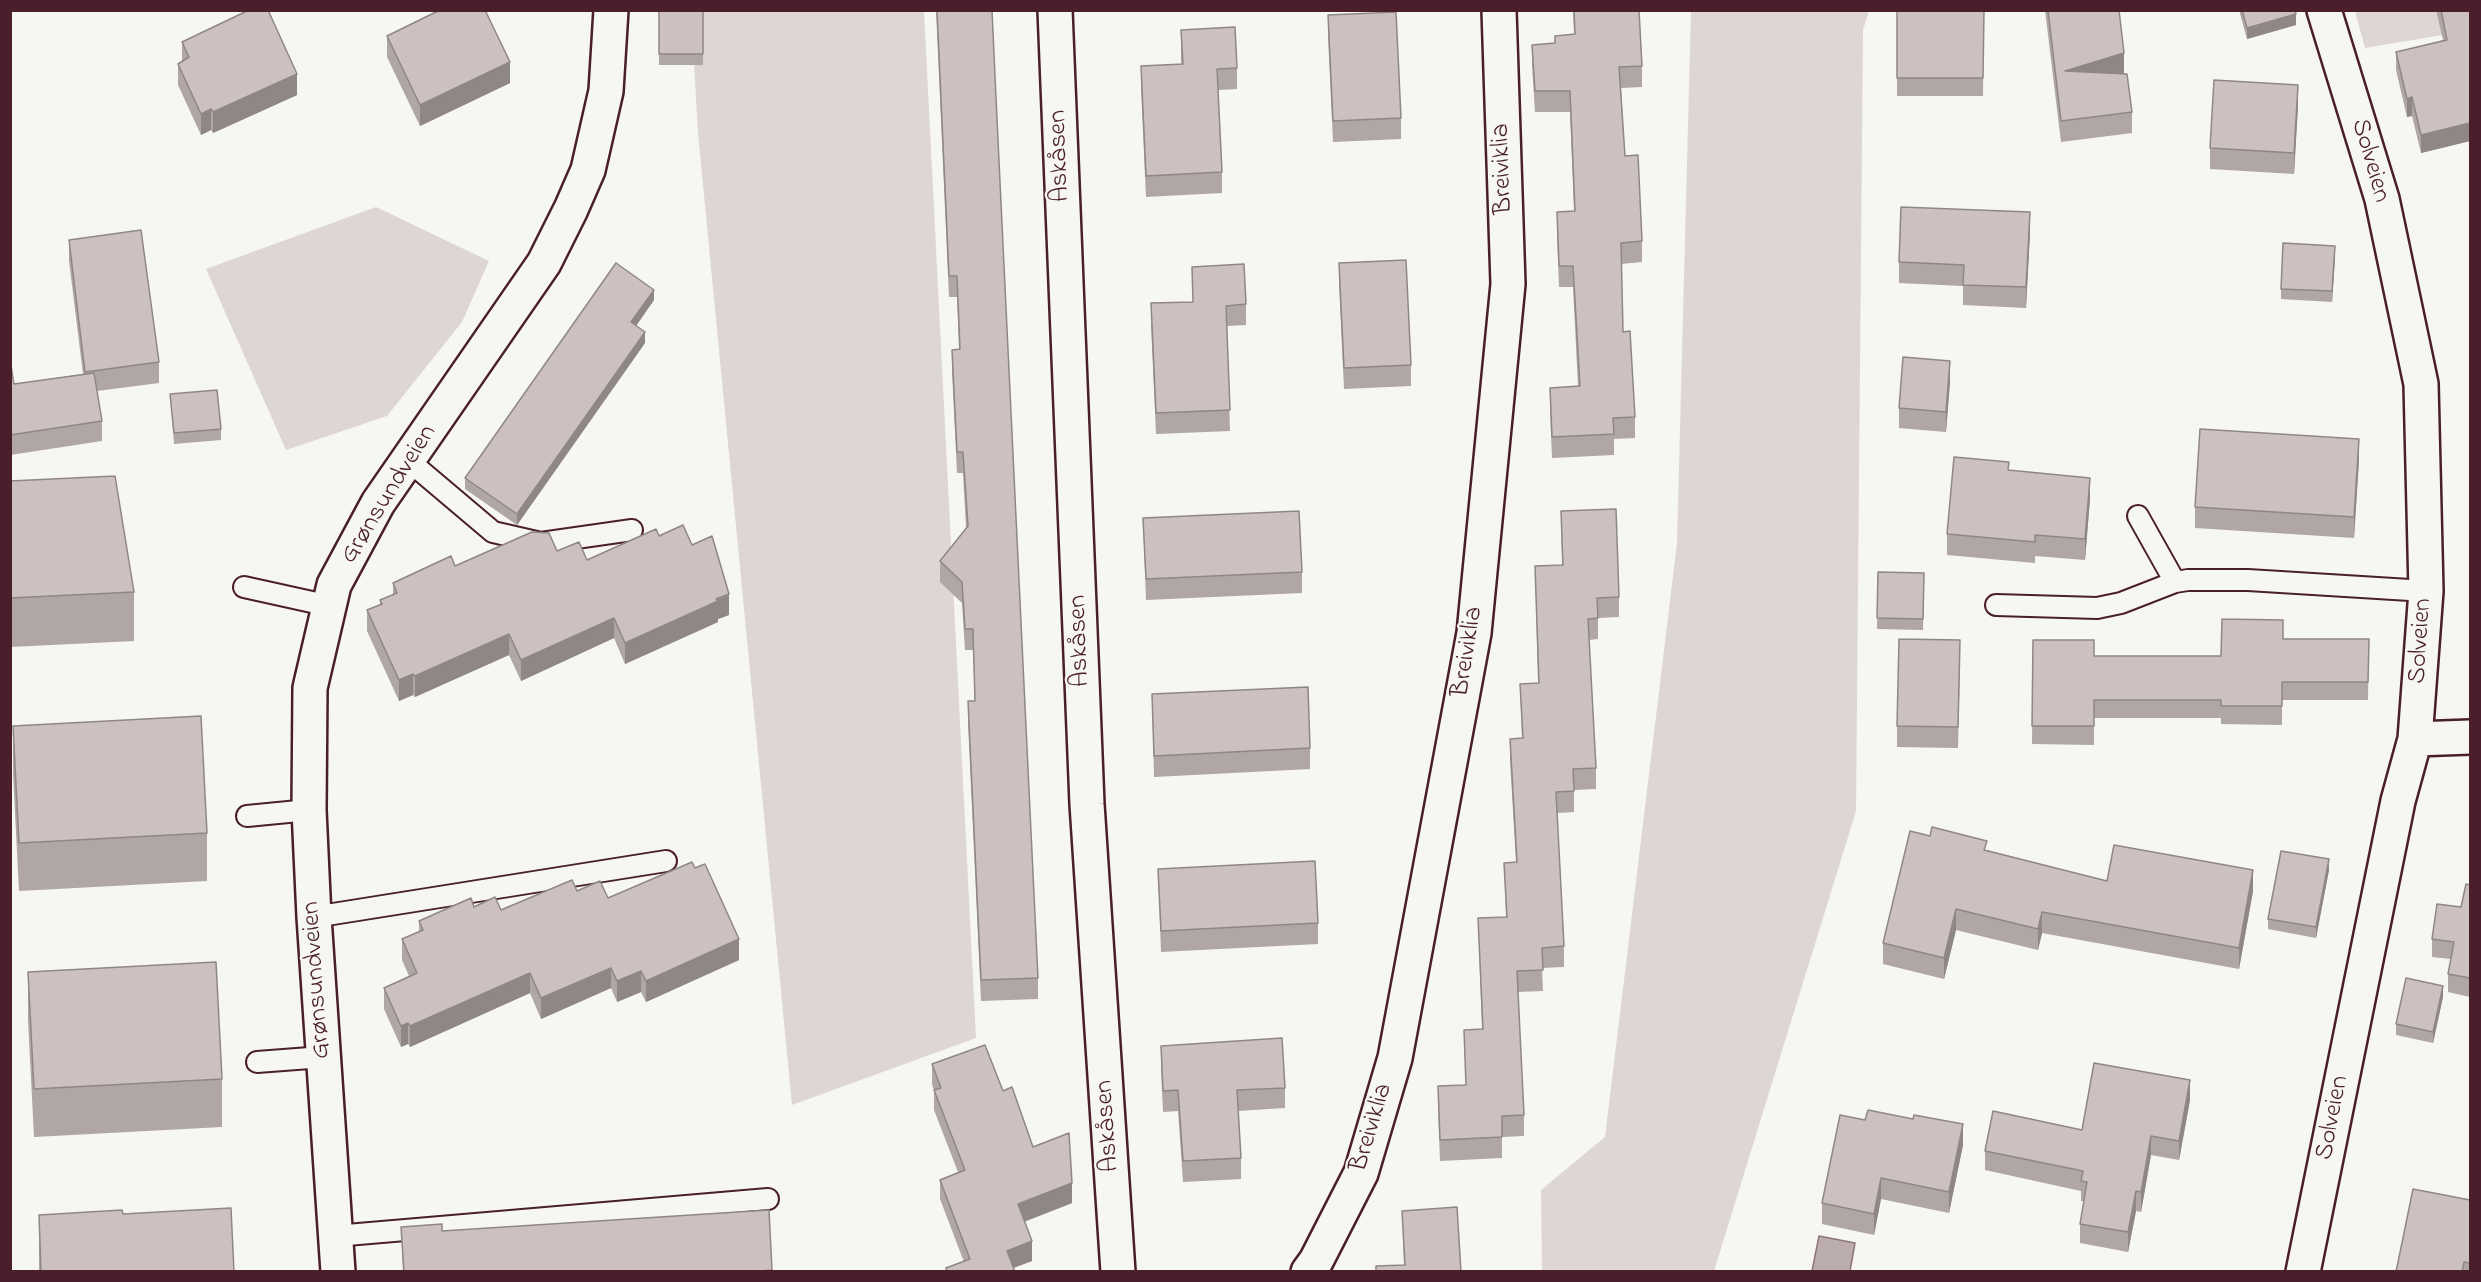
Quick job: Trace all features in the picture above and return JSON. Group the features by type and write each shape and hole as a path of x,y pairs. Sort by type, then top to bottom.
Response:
{"street":[{"name":"Grønsundveien","path":"338,1272 314,917 309,810 310,688 334,585 378,503 544,263 571,209 588,170 606,91 611,10"},
{"name":"Askåsen","path":"1055,10 1087,804 1118,1272"},
{"name":"Breiviklia","path":"1308,1272 1316,1261 1361,1173 1395,1058 1474,633 1508,284 1499,10"},
{"name":"Solveien","path":"2303,1272 2396,812 2415,739 2426,591 2421,384 2382,199 2324,10"},
{"path":"2415,739 2470,737"}],"lane":[{"path":"409,461 492,532 541,543 632,530"},
{"path":"2138,516 2175,582"},
{"path":"1996,605 2097,608 2121,603 2175,582 2188,580 2248,580 2426,591"},
{"path":"244,587 330,606"},
{"path":"247,816 309,810"},
{"path":"314,917 666,861"},
{"path":"257,1062 323,1057"},
{"path":"335,1236 768,1199"}],"shaded area":[{"path":"691,11 924,11 976,1038 792,1105 698,133"},
{"path":"1691,11 1869,11 1863,30 1856,811 1714,1271 1542,1271 1541,1190 1605,1137 1677,543"},
{"path":"2355,11 2438,11 2443,35 2365,48"},
{"path":"376,207 489,261 462,322 387,416 286,450 206,269"},
{"path":"1819,1236 1855,1243 1850,1271 1812,1271"}],"building":[{"path":"249,10 268,10 297,74 213,112 211,109 201,114 178,64 189,57 182,42"},
{"path":"440,10 485,10 510,62 420,105 387,36"},
{"path":"659,10 703,10 703,54 659,54"},
{"path":"937,10 992,10 1038,978 981,980 968,701 975,701 973,629 965,629 962,582 940,561 968,526 963,452 957,452 952,350 960,349 957,276 949,276"},
{"path":"1574,10 1639,10 1642,66 1619,67 1625,156 1638,155 1642,241 1621,243 1623,332 1630,331 1635,417 1613,418 1614,434 1552,437 1550,388 1580,386 1573,266 1559,266 1557,212 1575,211 1570,91 1535,91 1532,45 1555,43 1555,36 1575,34"},
{"path":"1897,10 1984,10 1983,78 1897,78"},
{"path":"2048,10 2119,10 2124,53 2065,71 2127,74 2132,112 2061,121"},
{"path":"2242,10 2295,10 2296,14 2247,28"},
{"path":"2441,10 2470,10 2470,123 2421,135 2412,97 2407,99 2396,52 2447,40"},
{"path":"1396,12 1401,118 1333,121 1328,15"},
{"path":"1235,27 1237,68 1217,69 1222,172 1146,176 1141,66 1183,64 1181,30"},
{"path":"2214,80 2298,85 2294,153 2210,148"},
{"path":"1901,207 2030,212 2026,287 1963,285 1964,265 1899,262"},
{"path":"141,230 159,362 85,372 69,240"},
{"path":"2283,243 2335,246 2332,291 2281,289"},
{"path":"1406,260 1411,365 1344,368 1339,263"},
{"path":"616,263 654,290 631,322 645,332 517,514 465,478"},
{"path":"1244,264 1246,304 1226,306 1230,410 1156,413 1151,303 1193,302 1192,267"},
{"path":"1903,357 1950,361 1946,412 1899,408"},
{"path":"10,359 14,384 94,373 102,421 10,435"},
{"path":"217,390 221,429 174,433 170,394"},
{"path":"2200,429 2359,439 2354,517 2195,507"},
{"path":"1954,457 2009,462 2008,470 2090,478 2085,539 2035,535 2035,542 1947,534"},
{"path":"115,476 134,592 10,598 10,481"},
{"path":"1616,509 1619,597 1597,598 1598,618 1588,619 1596,768 1573,769 1574,791 1556,792 1564,946 1542,948 1543,970 1517,971 1524,1115 1502,1116 1502,1137 1440,1140 1438,1086 1466,1085 1464,1030 1483,1029 1478,918 1507,917 1504,863 1517,862 1510,739 1523,738 1520,684 1539,683 1535,566 1563,565 1561,511"},
{"path":"1299,511 1302,572 1146,579 1143,518"},
{"path":"683,525 692,545 712,536 729,594 625,643 614,618 521,660 509,634 415,676 413,674 399,680 367,610 382,604 380,600 397,593 393,583 451,556 455,566 532,532 549,533 557,551 579,542 587,560 656,529 659,536"},
{"path":"1878,572 1924,573 1923,619 1877,618"},
{"path":"2222,619 2283,620 2283,639 2369,639 2368,682 2282,682 2282,706 2221,706 2221,700 2094,700 2094,726 2032,726 2033,640 2094,640 2094,656 2221,656"},
{"path":"1899,639 1960,640 1958,727 1897,726"},
{"path":"1308,687 1310,748 1154,756 1152,694"},
{"path":"201,716 207,833 19,843 13,726"},
{"path":"1932,827 1987,841 1984,850 2107,881 2114,845 2253,870 2239,948 2042,912 2038,929 1956,909 1944,958 1883,943 1910,831 1930,836"},
{"path":"2281,851 2329,859 2316,927 2268,919"},
{"path":"1315,861 1318,923 1161,931 1158,869"},
{"path":"692,862 695,868 705,864 739,939 646,981 641,971 617,981 611,968 541,998 530,973 410,1026 408,1023 401,1026 384,988 417,973 402,939 423,930 419,921 471,898 474,907 495,897 501,910 572,880 577,891 600,881 608,898"},
{"path":"2466,884 2470,885 2470,978 2448,974 2454,942 2432,939 2437,904 2461,907"},
{"path":"216,962 222,1079 34,1089 28,972"},
{"path":"2406,978 2443,986 2433,1032 2396,1024"},
{"path":"1282,1038 1285,1088 1237,1090 1241,1158 1183,1161 1178,1090 1163,1091 1161,1046"},
{"path":"985,1045 1003,1091 1012,1087 1033,1147 1069,1133 1072,1183 1018,1204 1032,1241 1007,1251 1015,1272 947,1272 946,1268 970,1259 940,1180 965,1170 934,1090 941,1088 932,1064"},
{"path":"2094,1063 2190,1080 2179,1141 2151,1136 2141,1192 2136,1191 2128,1232 2080,1224 2087,1182 2081,1181 2083,1171 1985,1151 1993,1111 2082,1130"},
{"path":"1868,1110 1913,1119 1914,1115 1963,1124 1949,1192 1881,1178 1874,1214 1822,1203 1840,1115 1865,1120"},
{"path":"2413,1189 2470,1200 2470,1263 2464,1262 2462,1272 2396,1272"},
{"path":"1457,1207 1461,1272 1376,1272 1376,1266 1405,1265 1402,1211"},
{"path":"231,1208 234,1272 41,1272 39,1215 122,1210 123,1214"},
{"path":"769,1210 772,1270 748,1272 404,1272 401,1227 442,1224 442,1231"}]}
